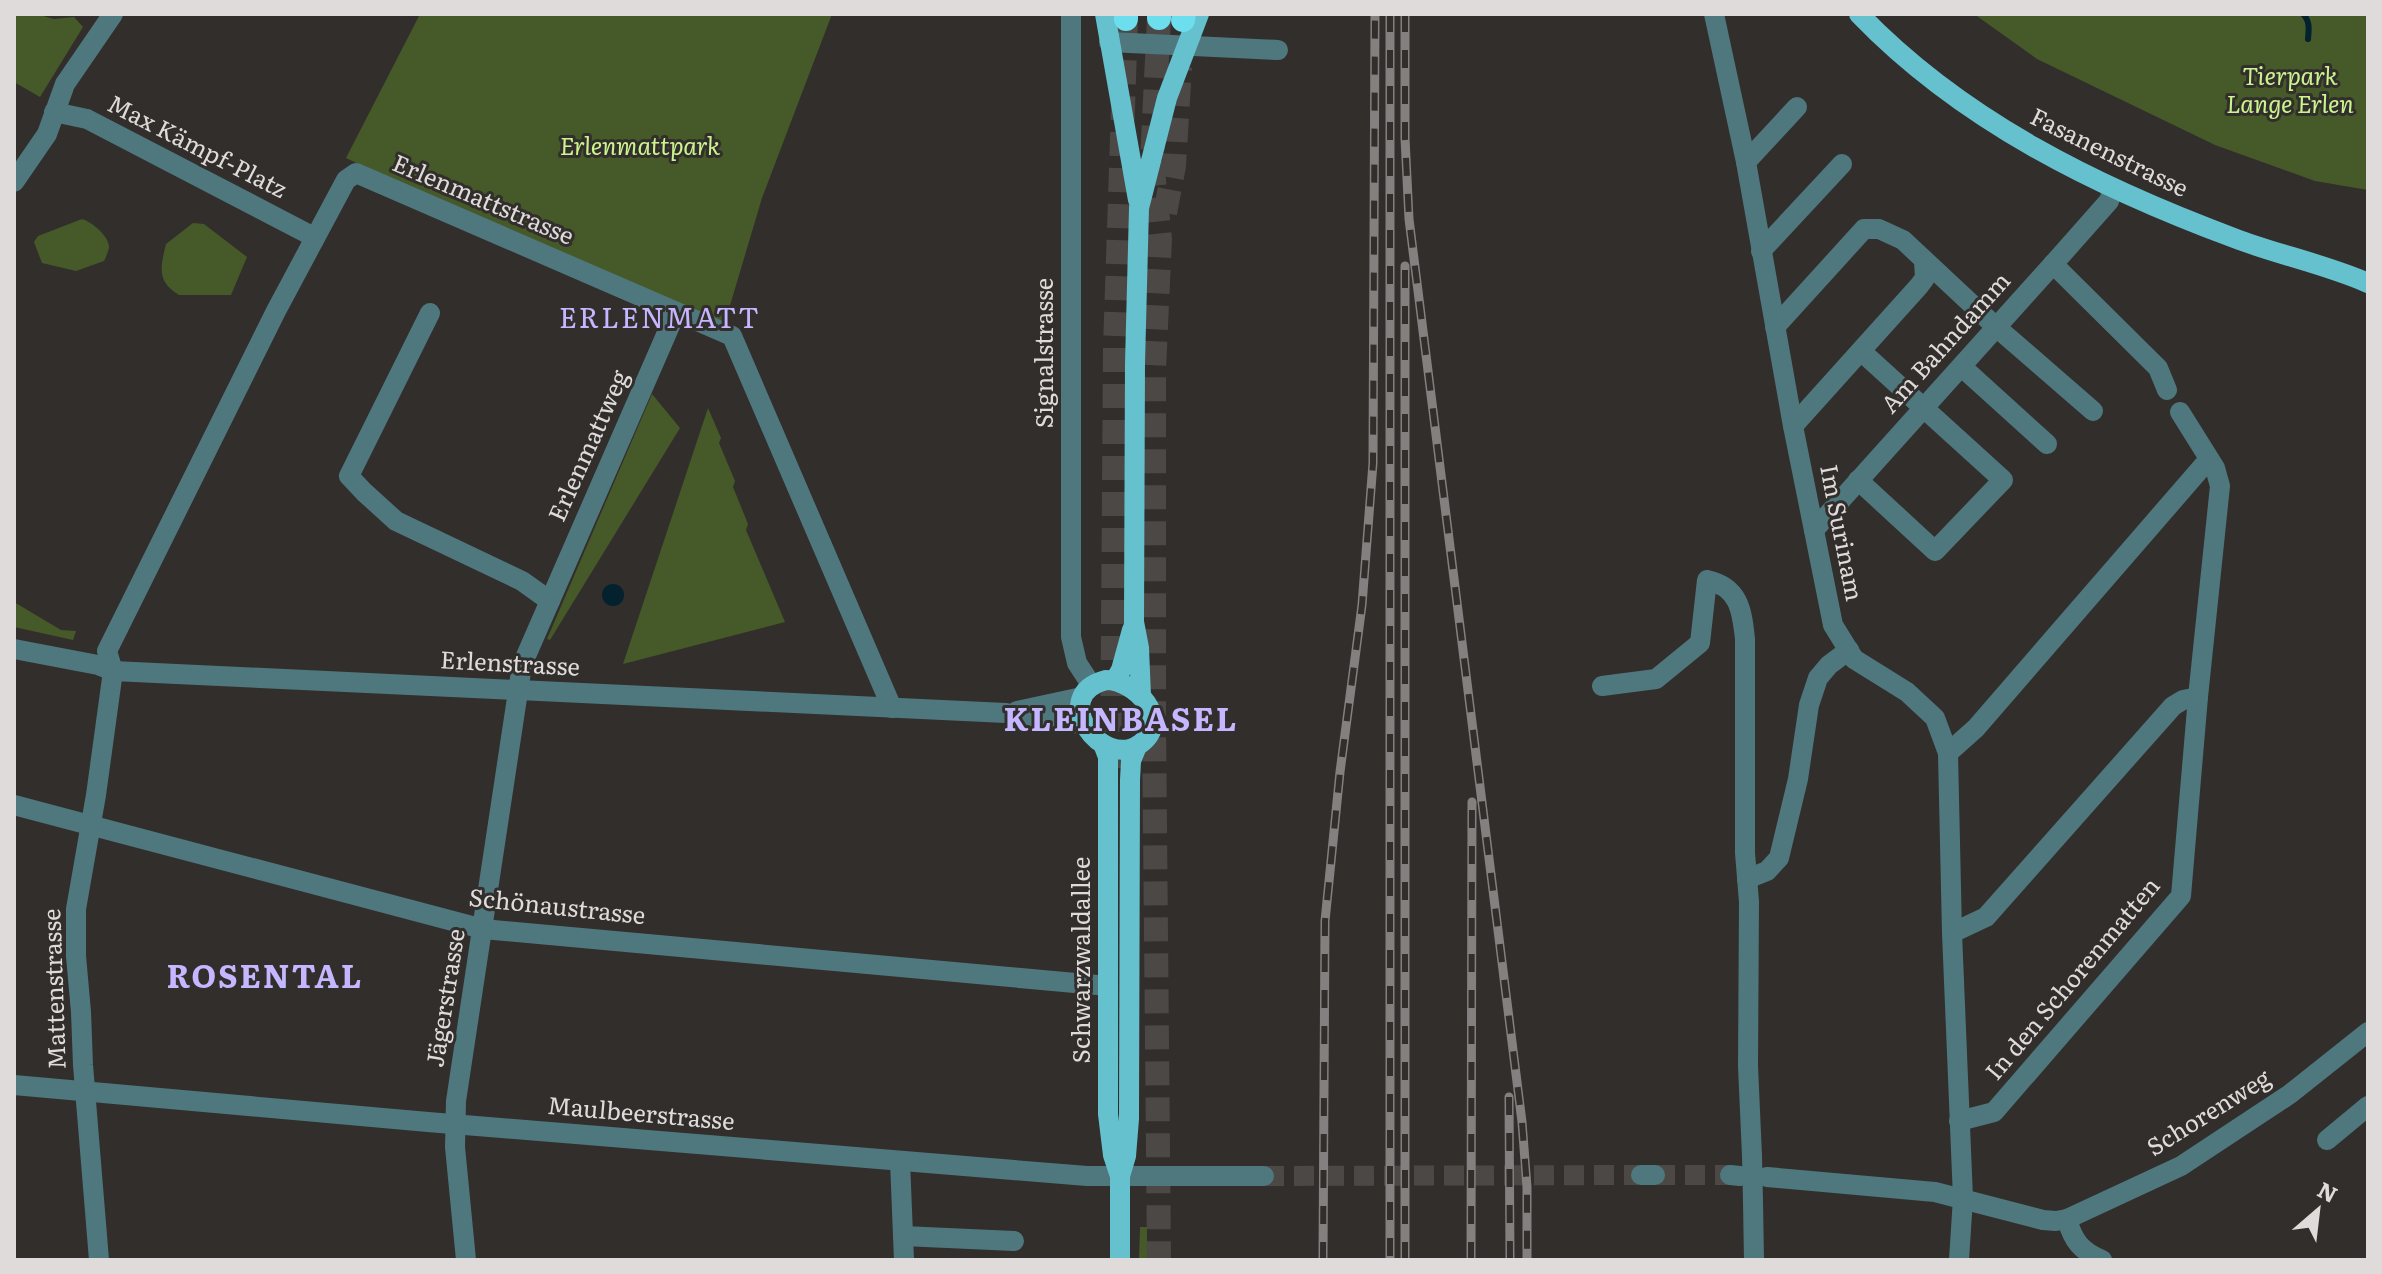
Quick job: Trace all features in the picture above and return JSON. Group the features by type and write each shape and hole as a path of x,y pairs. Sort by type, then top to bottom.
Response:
{"main road":[{"name":"Fasanenstrasse","path":"1859,14 1925,75 1966,105 2009,133 2113,189 2235,239 2368,283"},
{"path":"1119,16 1109,42 1139,208 1134,622 1139,648 1141,696"},
{"path":"1139,208 1161,118 1186,46 1177,16"},
{"path":"1115,680 1121,670 1134,622"},
{"path":"1106,680 1115,680 1141,696 1150,709 1152,725 1137,746 1120,749 1103,744 1084,724 1080,712 1087,692 1106,680"},
{"name":"Schwarzwaldallee","path":"1103,744 1108,757 1108,1114 1113,1155 1120,1176"},
{"name":"Schwarzwaldallee","path":"1120,1260 1120,1176 1126,1156 1129,1119 1130,780 1131,761 1137,746"}],"street":[{"path":"14,182 47,134 65,84 113,14"},
{"name":"Signalstrasse","path":"1071,14 1071,637 1087,692"},
{"name":"Im Surinam","path":"1714,14 1746,162 1793,426 1833,625 1854,659 1907,692 1935,718 1948,753 1963,1198 1959,1260"},
{"path":"1109,42 1278,50"},
{"path":"1746,162 1797,107"},
{"name":"Max Kämpf-Platz","path":"54,112 87,119 314,237"},
{"path":"1761,251 1842,164"},
{"name":"Erlenmattstrasse","path":"113,671 107,651 314,237 346,180 356,173 732,336 892,708"},
{"name":"Am Bahndamm","path":"1814,530 2109,201 2113,189"},
{"path":"1775,327 1864,229 1879,229 1903,240 2093,411"},
{"path":"1793,426 1925,278 1924,261"},
{"path":"2053,264 2158,368 2167,390"},
{"name":"Erlenmattweg","path":"519,691 522,665 676,312"},
{"path":"430,313 349,476 396,521 522,581 550,601"},
{"path":"1858,480 1935,551 2003,480 1862,352"},
{"path":"1962,367 2047,444"},
{"name":"In den Schorenmatten","path":"1959,1121 1994,1112 2181,896 2220,486 2218,475 2180,412"},
{"path":"1948,753 1976,728 2209,459"},
{"path":"1602,686 1657,678 1700,643 1707,580 1720,583 1732,593 1741,609 1745,639 1748,1066 1754,1260"},
{"name":"Erlenstrasse","path":"14,649 98,665 113,671 1006,713 1084,724"},
{"path":"1747,879 1767,871 1779,858 1798,779 1809,705 1818,678 1849,650"},
{"name":"Mattenstrasse","path":"99,1260 76,956 76,909 113,671"},
{"name":"Jägerstrasse","path":"466,1260 455,1147 456,1101 519,691"},
{"name":"Erlenstrasse","path":"1006,713 1087,692"},
{"path":"1952,933 1986,917 2173,706 2198,697"},
{"name":"Schönaustrasse","path":"14,805 483,929 1108,986"},
{"name":"Schorenweg","path":"2067,1219 2181,1166 2290,1094 2368,1032"},
{"name":"Maulbeerstrasse","path":"14,1085 1087,1176 1264,1176"},
{"path":"2327,1140 2368,1106"},
{"path":"900,1161 904,1260"},
{"path":"1767,1177 1935,1192 2043,1220 2067,1219 2076,1243 2082,1250 2102,1260"},
{"path":"903,1236 1014,1241"}],"green space":[{"path":"14,14 36,14 54,19 74,17 83,27 40,97 14,82"},
{"name":"Erlenmattpark","path":"420,14 832,14 762,198 723,329 496,229 346,158"},
{"name":"Tierpark Lange Erlen","path":"1974,14 2368,14 2368,190 2315,181 2215,145 2037,59"},
{"path":"82,219 107,239 109,248 104,261 76,271 42,263 34,242 38,236"},
{"path":"193,223 204,224 247,257 231,295 179,295 167,285 162,274 166,244"},
{"path":"652,394 680,428 550,640 547,639"},
{"path":"708,408 735,481 733,487 748,524 746,530 785,622 623,664"},
{"path":"14,602 61,630 76,631 73,640 14,627"},
{"path":"1140,1227 1147,1227 1147,1260 1139,1260"}],"water":[{"path":"613,584 621,587 624,595 621,603 613,606 605,603 602,595 605,587"}],"waterway":[{"path":"2303,14 2308,22 2308,39"}],"tunnel":[{"path":"1159,18 1152,161 1160,239 1154,369 1159,1260"},
{"path":"1112,768 1115,347 1126,19"},
{"path":"1165,213 1174,166 1180,67"},
{"path":"1264,1176 1641,1175"},
{"path":"1655,1175 1730,1175"}],"railway":[{"path":"1323,1260 1325,921 1340,772 1362,605 1373,463 1375,14"},
{"path":"1390,14 1390,1260"},
{"path":"1405,14 1405,138 1409,219 1522,1122 1527,1187 1527,1260"},
{"path":"1405,266 1405,1260"},
{"path":"1471,1260 1472,802"},
{"path":"1509,1097 1510,1260"}],"district":[{"name":"ERLENMATT","path":"660,318"},
{"name":"KLEINBASEL","path":"1121,720"},
{"name":"ROSENTAL","path":"265,977"}]}
